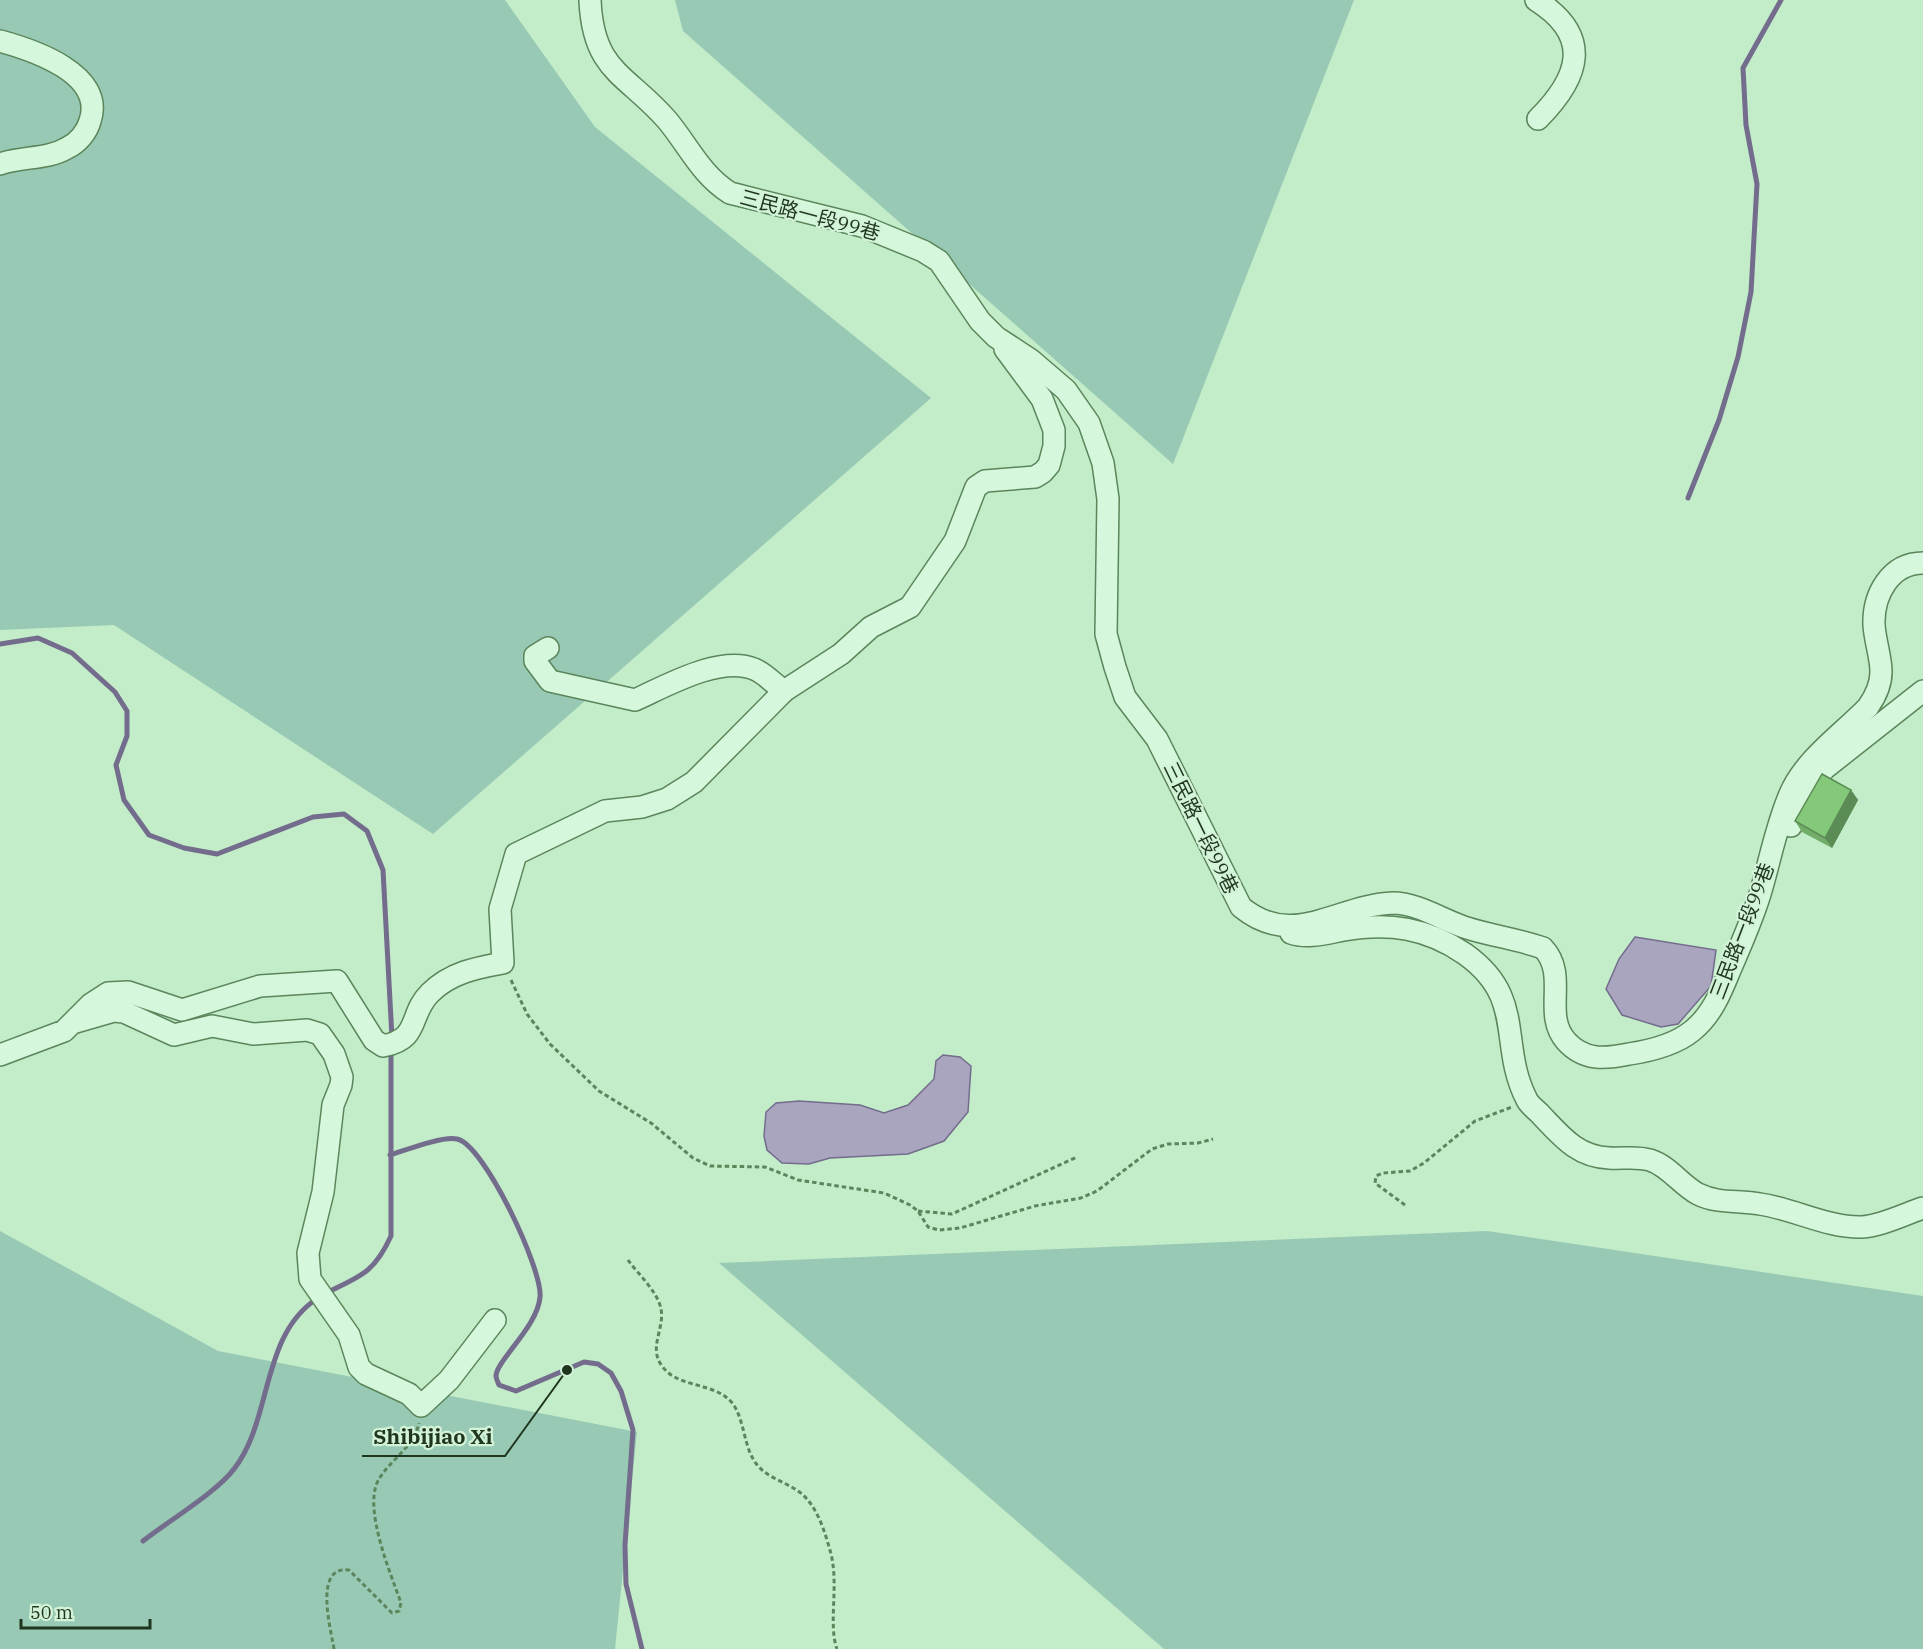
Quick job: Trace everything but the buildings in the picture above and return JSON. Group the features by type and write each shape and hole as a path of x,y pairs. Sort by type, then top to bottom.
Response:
{"street":[{"name":"三民路一段99巷","path":"590,0 591,21 600,48 614,72 666,120 714,183 730,193 862,226 922,251 939,261 980,321 996,337 1031,360 1066,390 1089,423 1103,464 1108,499 1106,634 1125,697 1157,739 1241,907 1256,920 1276,927 1297,925 1394,903 1411,906 1469,929 1543,948 1555,965 1557,1025 1566,1041 1586,1055 1603,1059 1635,1053 1678,1040 1692,1031 1707,1016 1719,996 1752,916 1790,794 1802,773 1869,707 1876,694 1881,675 1874,624 1877,601 1885,582 1896,570 1910,564 1923,563"},
{"path":"1536,0 1563,22 1573,36 1576,52 1571,74 1557,99 1538,119"},
{"path":"0,41 33,51 61,65 81,83 92,98 93,111 88,127 69,148 55,154 0,164"},
{"path":"0,1055 64,1031 91,1004 108,993 118,990 182,1010 260,986 337,981 370,1035 383,1046 398,1044 408,1035 428,995 448,978 471,969 503,963 500,909 516,854 605,812 642,807 667,799 694,782 784,691 842,654 871,627 910,607 930,574 955,541 976,487 985,481 1000,478 1035,477 1049,465 1054,446 1054,430 1042,399 996,337"},
{"path":"548,648 535,656 535,661 550,681 582,687 623,699 635,700 682,677 707,669 736,667 754,669 784,691"},
{"path":"1752,916 1770,892 1790,828 1814,782 1824,769 1923,691"},
{"path":"1276,927 1294,934 1320,936 1378,925 1405,927 1464,954 1482,968 1501,992 1507,1009 1514,1059 1527,1101 1571,1147 1582,1153 1607,1158 1636,1157 1651,1161 1696,1193 1711,1199 1762,1204 1834,1223 1864,1227 1923,1208"},
{"path":"73,1024 114,1011 124,1012 174,1035 212,1026 253,1034 307,1030 320,1034 334,1054 342,1077 333,1105 323,1192 308,1253 310,1279 349,1335 359,1366 366,1374 409,1394 421,1406 449,1380 495,1320"}],"path":[{"path":"503,963 527,1014 550,1044 599,1091 651,1123 693,1158 710,1166 765,1167 798,1180 884,1193 918,1211 952,1214 1077,1156"},
{"path":"1405,1205 1380,1189 1375,1183 1376,1176 1383,1173 1410,1171 1424,1163 1475,1121 1527,1101"},
{"path":"918,1211 928,1227 939,1230 960,1228 1035,1206 1081,1198 1097,1191 1152,1149 1168,1144 1198,1143 1213,1139"},
{"path":"628,1260 657,1299 661,1310 656,1339 660,1365 673,1376 724,1396 733,1405 758,1467 799,1492 815,1510 826,1539 836,1583 837,1649"},
{"path":"334,1649 327,1599 329,1579 342,1569 349,1570 392,1613 399,1611 401,1603 374,1514 375,1491 379,1479 399,1458 418,1428 421,1406"}],"green space":[{"path":"0,0 505,0 595,127 931,398 433,834 114,625 0,630"},
{"path":"675,0 1354,0 1173,464 683,31"},
{"path":"0,1231 218,1351 637,1432 615,1649 0,1649"},
{"path":"1487,1231 1923,1296 1923,1649 1164,1649 719,1263"}],"shaded area":[{"path":"1635,937 1716,950 1711,986 1678,1024 1661,1027 1622,1015 1606,989 1619,959"},
{"path":"943,1055 960,1057 971,1066 968,1112 944,1141 908,1154 830,1158 809,1164 782,1163 767,1150 764,1136 766,1112 776,1103 799,1101 860,1105 884,1113 908,1105 934,1079 936,1061"}],"waterway":[{"path":"1688,498 1719,420 1738,357 1751,292 1757,184 1746,125 1743,68 1781,0"},
{"path":"0,644 38,638 72,653 115,692 127,711 127,736 116,765 124,800 149,835 184,848 217,854 313,817 344,814 367,831 383,870 392,1038"},
{"path":"326,1293 349,1282 372,1266 391,1236 391,1047"},
{"path":"390,1155 433,1141 457,1139 468,1146 482,1162 510,1210 532,1262 540,1297 538,1308 532,1319 498,1369 496,1376 499,1385 516,1391 584,1362 598,1364 611,1373 621,1391 633,1430 625,1545 626,1584 642,1649"},
{"path":"143,1541 204,1497 234,1469 246,1449 255,1426 276,1355 286,1333 299,1314 318,1298"}],"place":[{"name":"Shibijiao Xi","path":"567,1370"}]}
